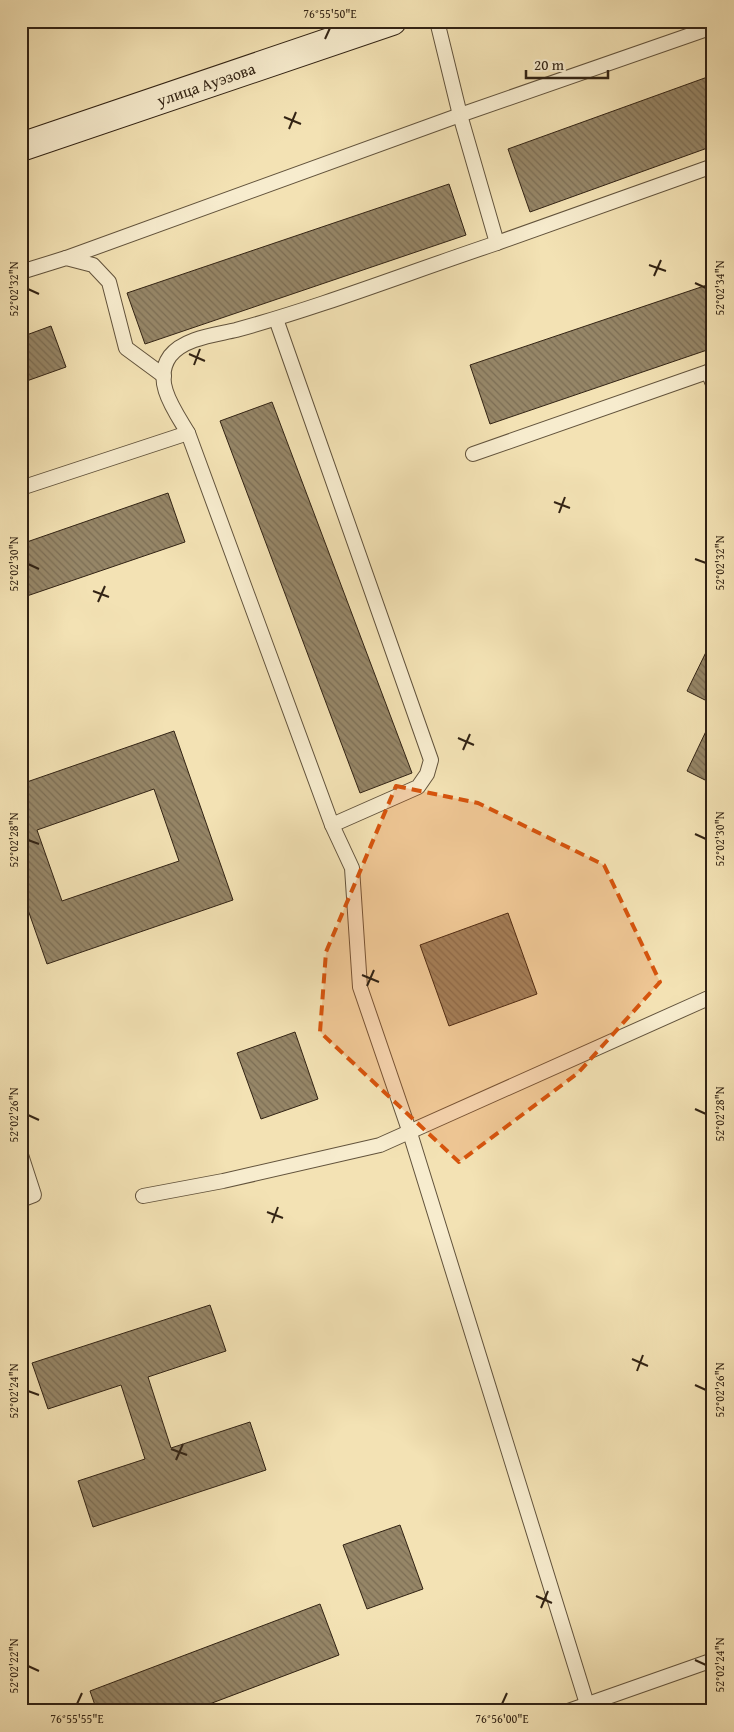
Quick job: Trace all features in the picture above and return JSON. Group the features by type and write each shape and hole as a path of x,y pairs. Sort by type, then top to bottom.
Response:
{"street":[{"name":"улица Ауэзова","path":"21,147 352,28 392,21"}],"lane":[{"path":"437,21 460,115 496,242"},
{"path":"21,272 66,258 460,115 713,27"},
{"path":"587,1704 410,1133 360,988 352,868 332,824 188,433 166,397 164,376 170,357 183,344 276,319 713,166"},
{"path":"66,258 93,265 109,282 126,348 164,376"},
{"path":"276,319 431,760 427,774 418,787 332,824"},
{"path":"473,454 711,375"},
{"path":"21,488 188,433"},
{"path":"143,1196 223,1181 380,1145 713,996"},
{"path":"21,1155 34,1195 21,1200"},
{"path":"568,1711 713,1660"}],"highlighted area":[{"path":"396,786 478,803 604,865 660,982 578,1073 459,1162 320,1032 326,952"}],"building":[{"path":"713,75 713,146 530,212 508,149"},
{"path":"449,184 466,235 145,344 127,293"},
{"path":"713,283 713,348 490,424 470,365"},
{"path":"51,326 66,367 21,383 21,337"},
{"path":"272,402 412,773 360,793 220,421"},
{"path":"168,493 185,542 21,598 21,544"},
{"path":"711,642 713,643 713,704 687,691"},
{"path":"708,727 713,729 713,784 687,771"},
{"path":"174,731 233,900 47,964 21,890 21,784","holes":["154,789 179,861 62,901 37,830"]},
{"path":"508,913 537,994 449,1026 420,945"},
{"path":"295,1032 318,1099 261,1119 237,1053"},
{"path":"210,1305 226,1351 148,1377 171,1448 250,1422 266,1470 93,1527 78,1481 145,1459 121,1385 48,1409 32,1363"},
{"path":"400,1525 423,1589 367,1609 343,1545"},
{"path":"320,1604 339,1655 191,1711 97,1711 90,1691"}]}
